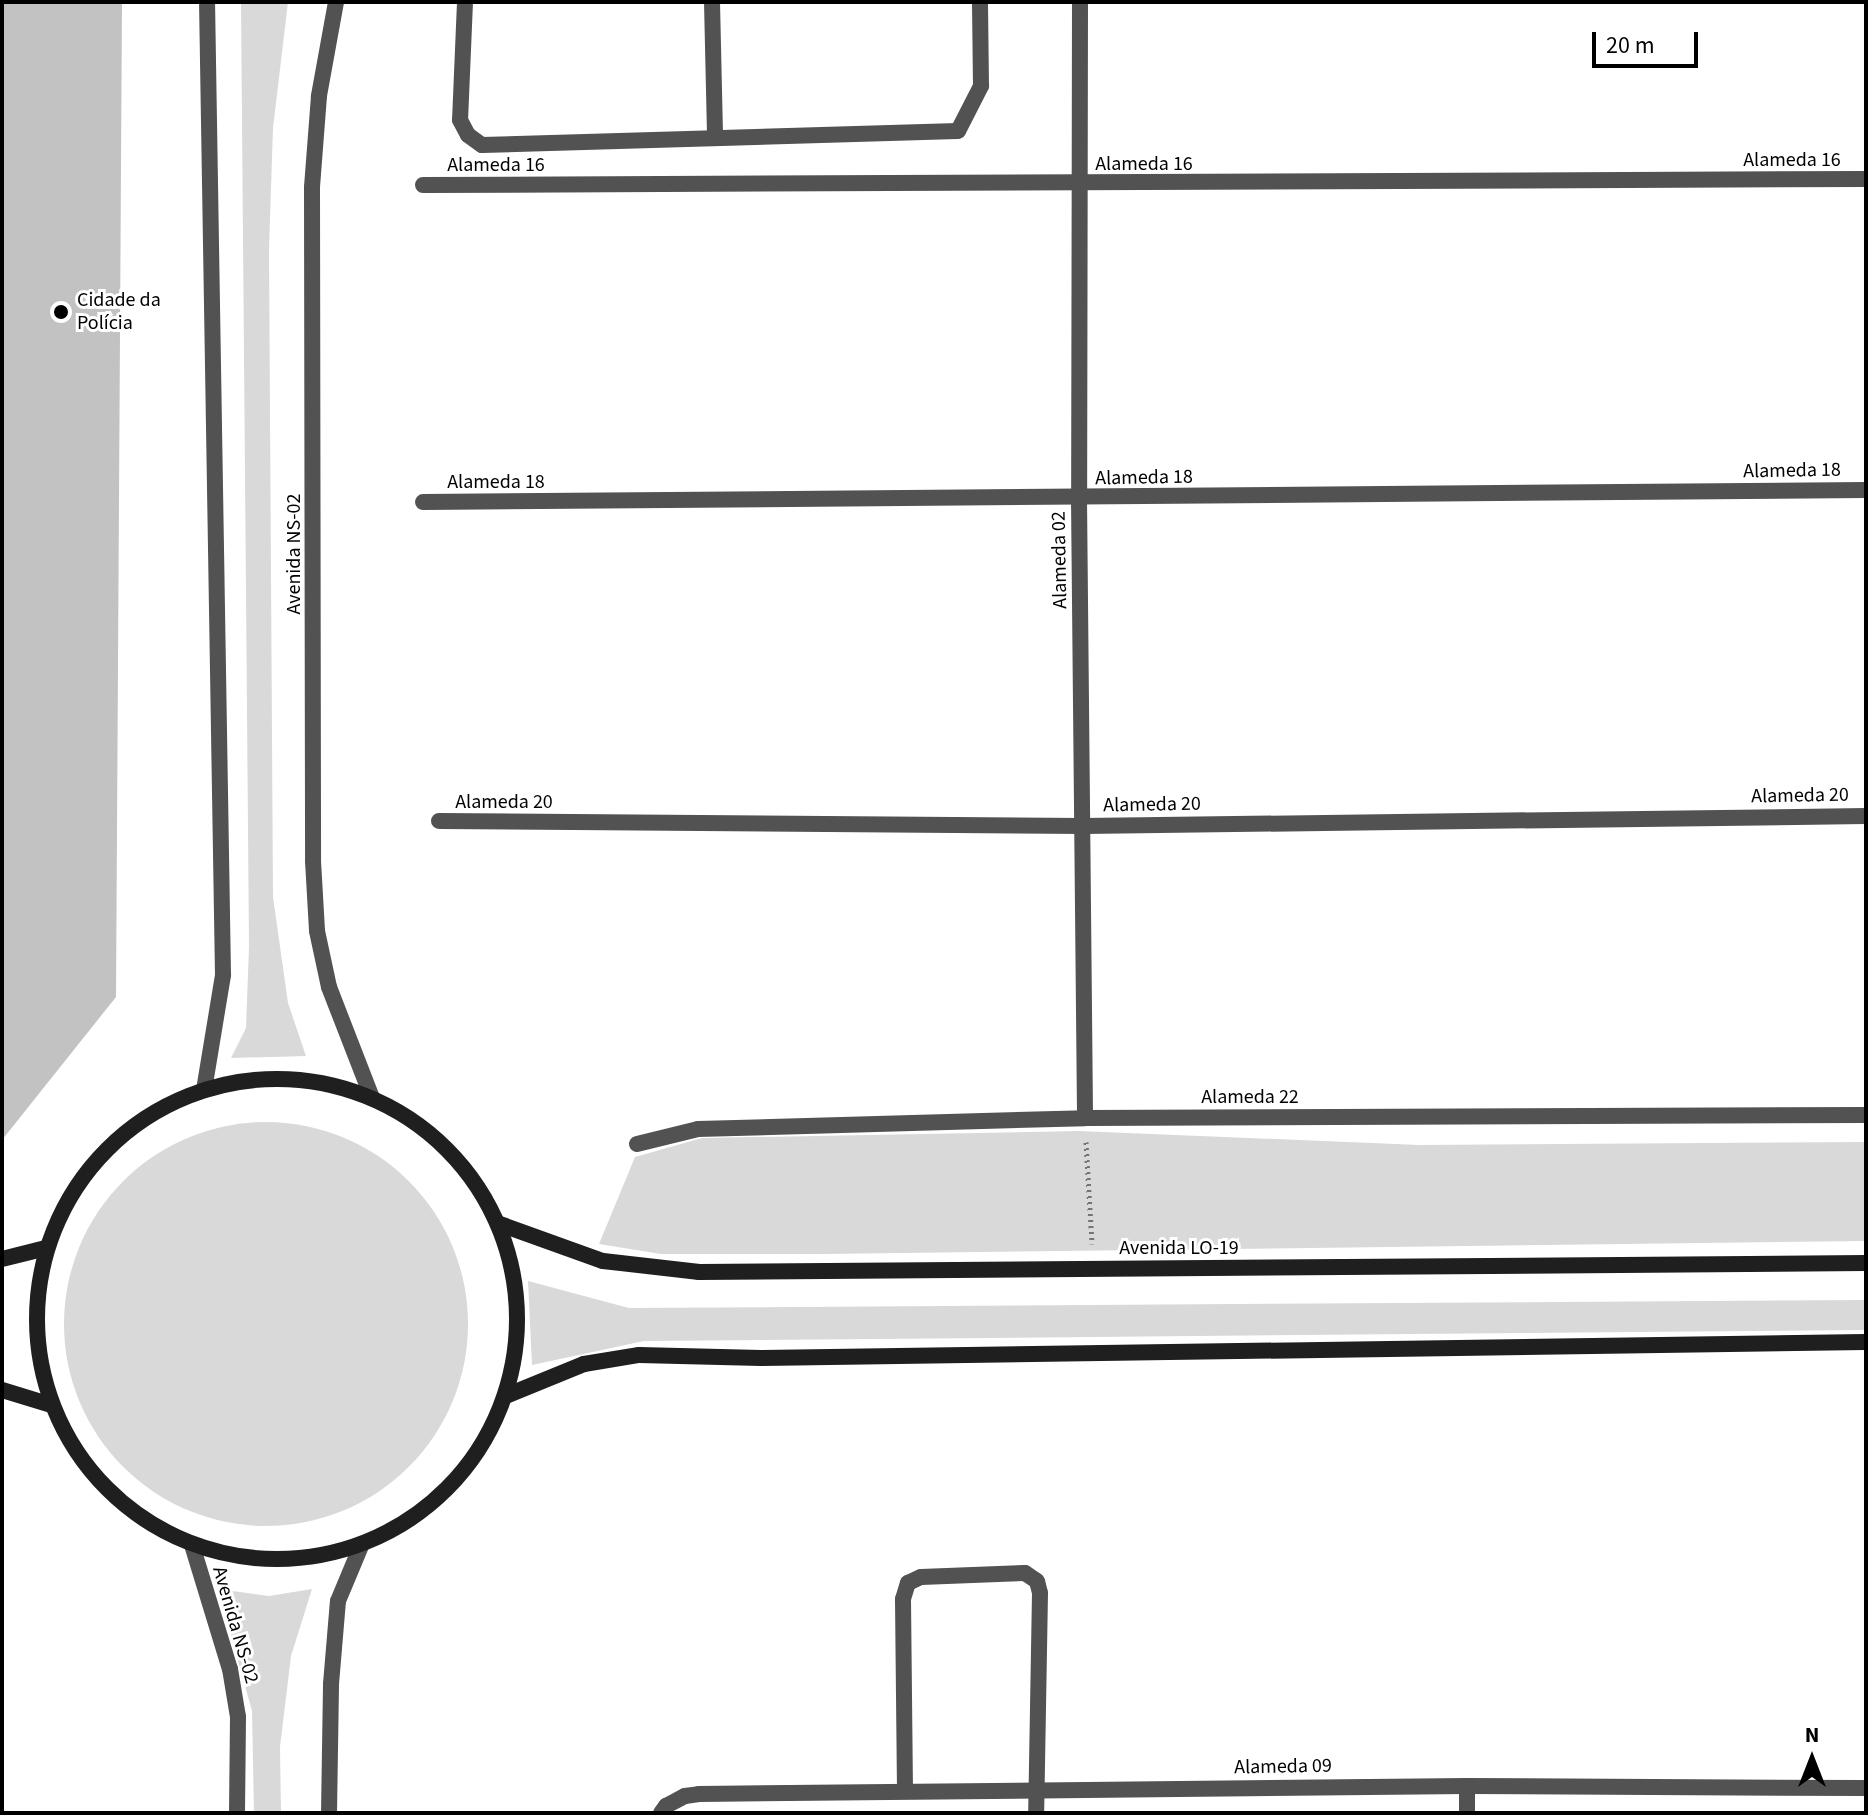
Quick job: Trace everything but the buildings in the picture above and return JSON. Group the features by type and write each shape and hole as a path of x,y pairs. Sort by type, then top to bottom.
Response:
{"main road":[{"path":"260,1079 317,1082 372,1098 418,1123 446,1149 478,1184 500,1224 514,1266 520,1309 518,1353 508,1395 475,1453 443,1487 412,1518 361,1546 305,1559 248,1559 192,1545 146,1522 106,1490 74,1450 51,1405 37,1340 36,1300 46,1248 80,1179 109,1148 135,1125 204,1090 260,1079"},
{"name":"Avenida LO-19","path":"500,1224 603,1261 699,1272 1866,1263"},
{"path":"2,1259 46,1248"},
{"path":"508,1395 584,1364 639,1355 761,1358 1866,1342"},
{"path":"2,1390 51,1405"}],"street":[{"path":"204,1090 223,975 207,2"},
{"name":"Avenida NS-02","path":"336,2 321,81 312,188 313,861 317,931 329,987 372,1098"},
{"path":"465,2 460,120 468,135 482,145 958,131 981,86 980,2"},
{"path":"712,2 715,137"},
{"name":"Alameda 02","path":"1080,2 1079,499 1085,1118"},
{"name":"Alameda 16","path":"423,185 1079,185 1866,179"},
{"name":"Alameda 18","path":"423,502 1079,499 1866,490"},
{"name":"Alameda 20","path":"439,821 1084,826 1866,816"},
{"name":"Alameda 22","path":"637,1144 698,1129 1085,1118 1866,1115"},
{"name":"Avenida NS-02","path":"192,1545 230,1669 238,1717 237,1813"},
{"path":"329,1813 331,1684 338,1601 361,1546"},
{"path":"905,1791 903,1599 908,1583 921,1577 1025,1573 1037,1581 1040,1593 1036,1813"},
{"path":"1467,1786 1467,1813"},
{"name":"Alameda 09","path":"661,1813 676,1801 699,1794 1467,1786 1866,1788"}],"path":[{"path":"1085,1118 1093,1269"}],"shaded area":[{"path":"241,2 288,2 273,128 269,249 273,897 288,1003 306,1056 231,1058 246,1028 249,947"},
{"path":"266,1122 305,1126 343,1137 378,1156 409,1181 434,1212 453,1247 464,1285 468,1324 464,1363 453,1401 434,1436 409,1467 378,1492 343,1511 305,1522 266,1526 227,1522 189,1511 154,1492 123,1467 98,1436 79,1401 68,1363 64,1324 68,1285 79,1247 98,1212 123,1181 154,1156 189,1137 227,1126"},
{"path":"1079,1131 1419,1145 1866,1142 1866,1241 824,1254 661,1254 599,1244 635,1157 702,1138"},
{"path":"528,1281 629,1308 1866,1300 1866,1330 644,1341 532,1365"},
{"path":"218,1589 269,1596 312,1589 291,1656 280,1747 281,1813 254,1813 252,1711"}],"place":[{"name":"Cidade da Polícia","path":"61,312"}]}
